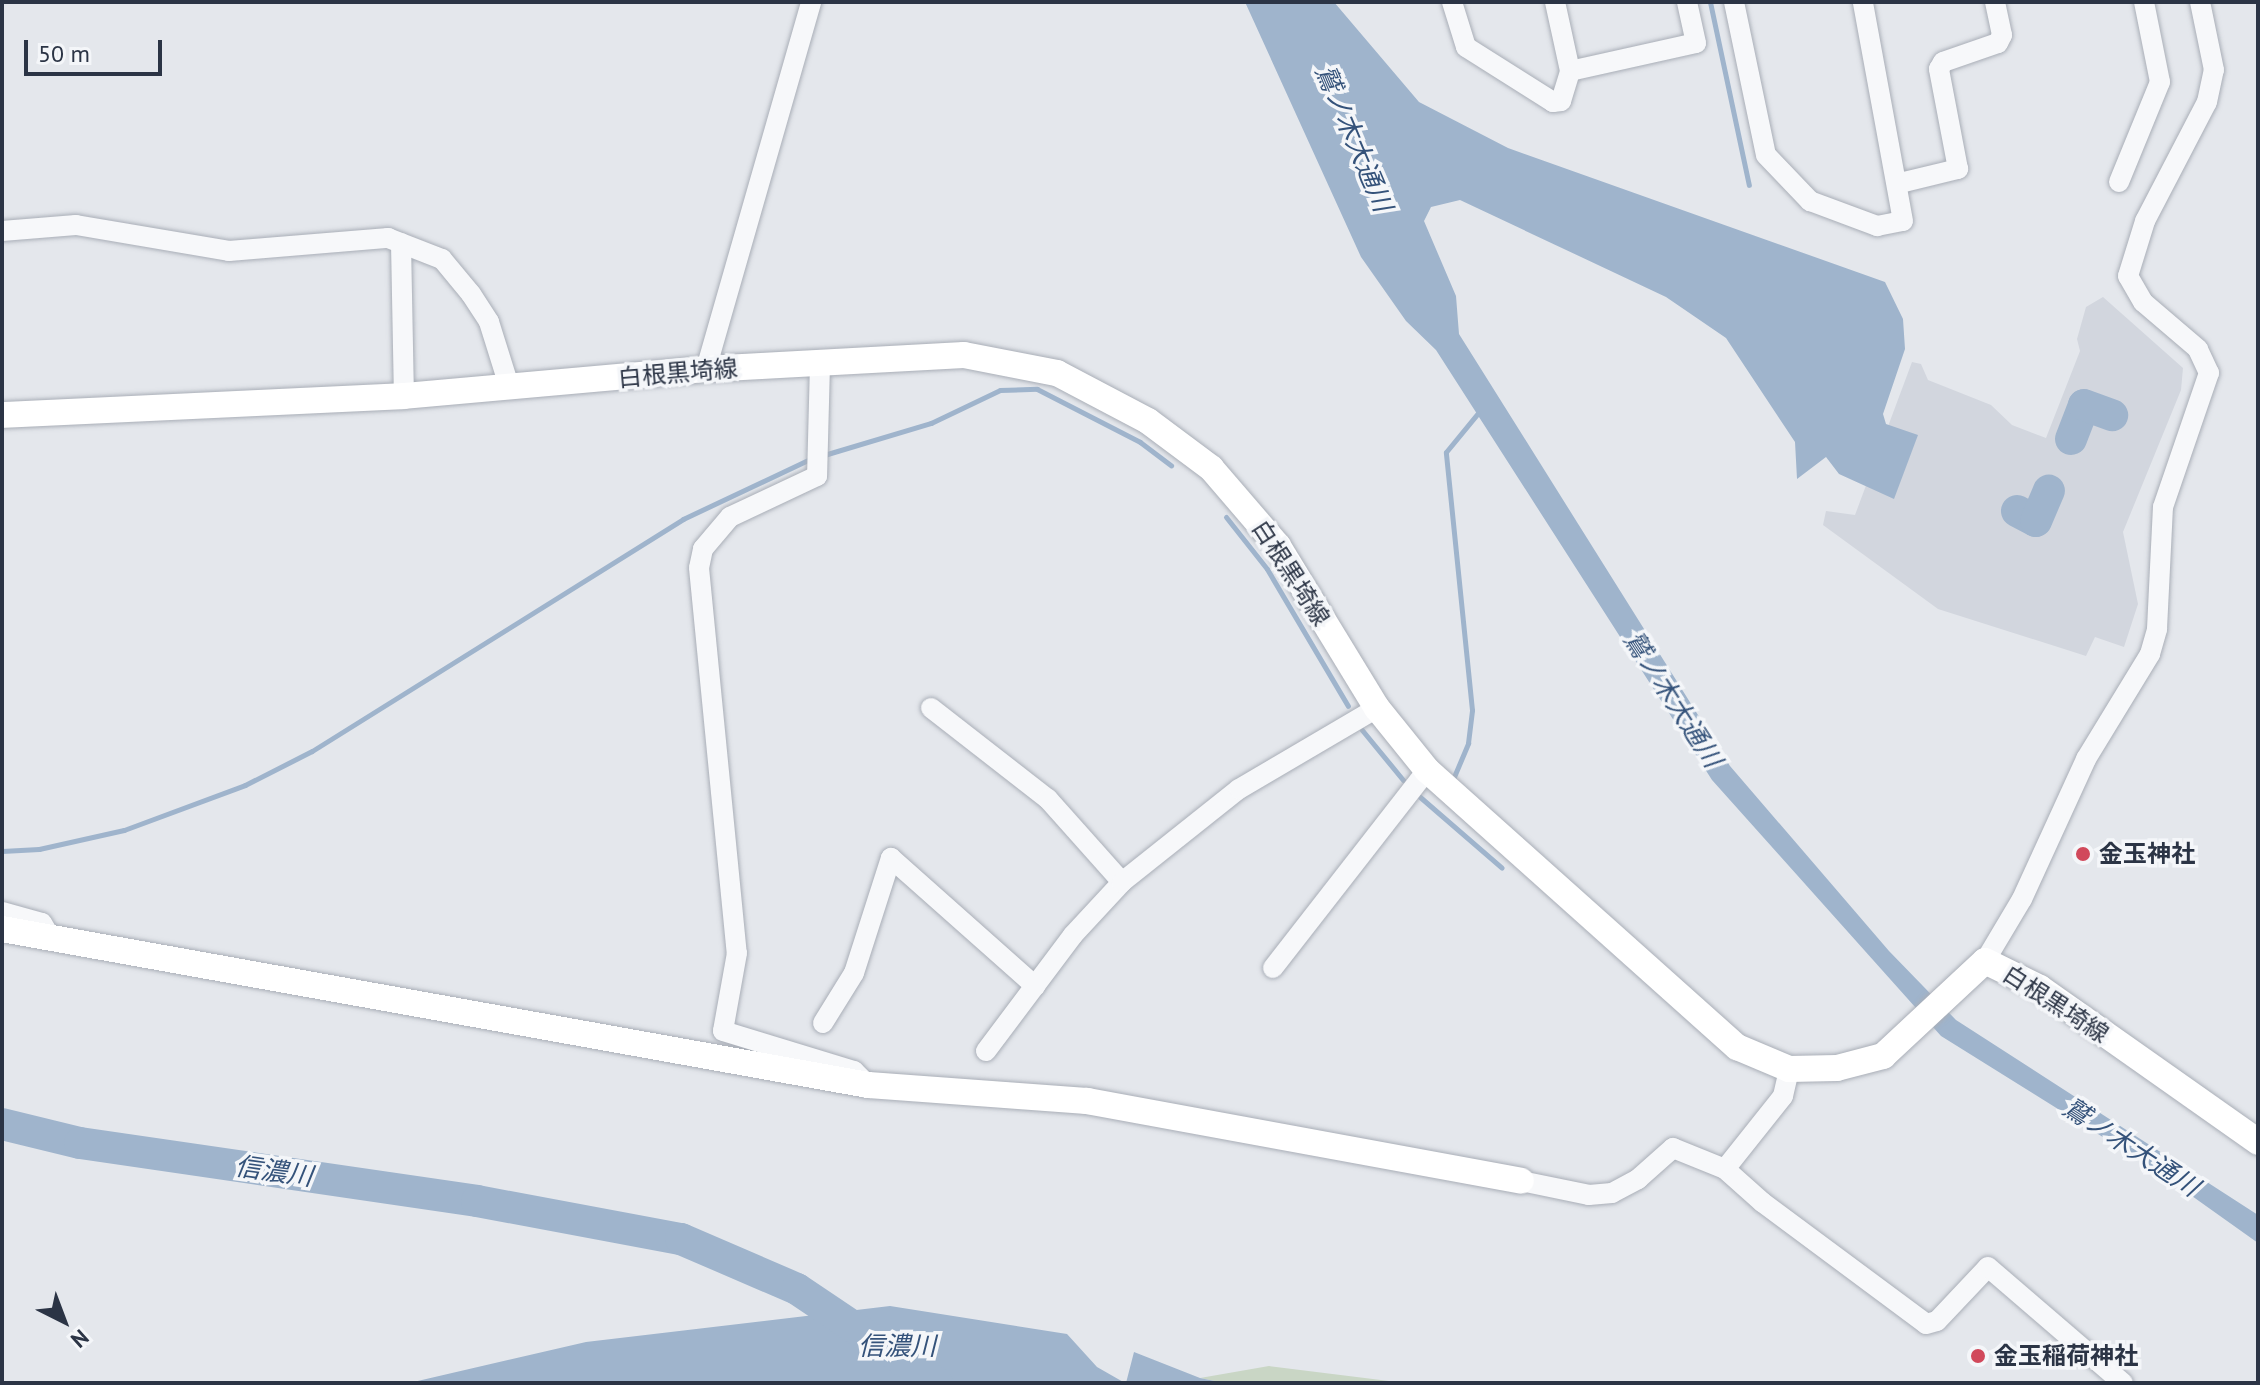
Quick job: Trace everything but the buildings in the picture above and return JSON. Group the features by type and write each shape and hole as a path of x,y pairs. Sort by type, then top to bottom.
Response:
{"main road":[{"name":"白根黒埼線","path":"2,415 404,396 510,389 706,369 964,355 1014,361 1057,373 1148,421 1205,463 1253,513 1377,708 1427,770 1737,1047 1789,1069 1862,1063 1883,1056 1908,1037 1985,961 2040,988 2258,1142"},
{"path":"2,929 868,1085 1087,1101 1521,1181"}],"street":[{"path":"706,369 811,2"},
{"path":"1452,2 1466,47 1553,102 1561,101 1570,71 1555,2"},
{"path":"1570,71 1696,43 1687,2"},
{"path":"1734,2 1766,155 1810,201 1877,226 1903,221 1900,183 1863,2"},
{"path":"1900,183 1958,169 1939,69 1943,62 1998,43 2002,35 1995,2"},
{"path":"2119,182 2160,82 2144,2"},
{"path":"1985,961 2022,899 2086,759 2150,654 2157,629 2163,507 2209,373 2198,349 2143,302 2128,276 2145,221 2207,102 2214,70 2200,2"},
{"path":"2,231 76,225 229,251 349,238 401,243 442,259 471,294 489,322 510,389"},
{"path":"401,243 404,396"},
{"path":"820,364 817,476 730,517 703,549 699,568 737,953 723,1031 854,1071 868,1085"},
{"path":"931,708 1048,799 1122,882"},
{"path":"986,1051 1035,986 1122,882 1239,789 1377,708"},
{"path":"1273,968 1427,770"},
{"path":"823,1023 854,973 891,858 1035,986"},
{"path":"2,912 42,923 50,937"},
{"path":"1725,1169 1783,1096 1789,1069"},
{"path":"1521,1181 1589,1195 1612,1193 1638,1179 1673,1148 1725,1169 1762,1202 1926,1324 1937,1321 1988,1267 2123,1383"}],"shaded area":[{"path":"2103,297 2183,368 2181,390 2123,532 2138,604 2124,647 2095,637 2086,656 1938,609 1823,525 1826,511 1855,515 1912,362 1921,364 1928,380 1991,405 2012,425 2046,438 2080,351 2077,339 2086,307"}],"green space":[{"path":"1269,1366 1405,1383 1224,1383 1200,1378"}],"water":[{"name":"鷲ノ木大通川","path":"1245,2 1334,2 1419,102 1508,148 1885,282 1903,319 1905,349 1883,414 1886,424 1918,435 1894,499 1839,474 1826,457 1797,479 1795,442 1726,338 1666,297 1460,200 1431,207 1424,221 1456,296 1459,334 1730,766 1889,951 1956,1020 2258,1215 2258,1243 2154,1169 1941,1036 1712,780 1436,350 1406,321 1361,257"},
{"name":"信濃川","path":"890,1306 1067,1334 1097,1367 1125,1383 409,1383 586,1342"},
{"path":"1134,1352 1200,1378 1224,1383 1126,1383"}],"waterway":[{"path":"1710,2 1749,185"},
{"path":"824,455 931,423 1000,390 1037,389 1140,442 1171,465"},
{"path":"2071,439 2084,405 2112,415"},
{"path":"1453,779 1468,743 1472,710 1446,452 1478,413"},
{"path":"2,851 39,849 124,830 245,785 312,751 683,519 810,459"},
{"path":"2017,511 2036,521 2049,491"},
{"path":"1226,517 1267,569 1348,706"},
{"path":"1362,730 1403,780"},
{"path":"1420,797 1502,868"},
{"name":"信濃川","path":"2,1124 80,1143 477,1201 681,1239 797,1289 937,1383"}],"place":[{"name":"金玉神社","path":"2083,854"},
{"name":"金玉稲荷神社","path":"1978,1356"}]}
